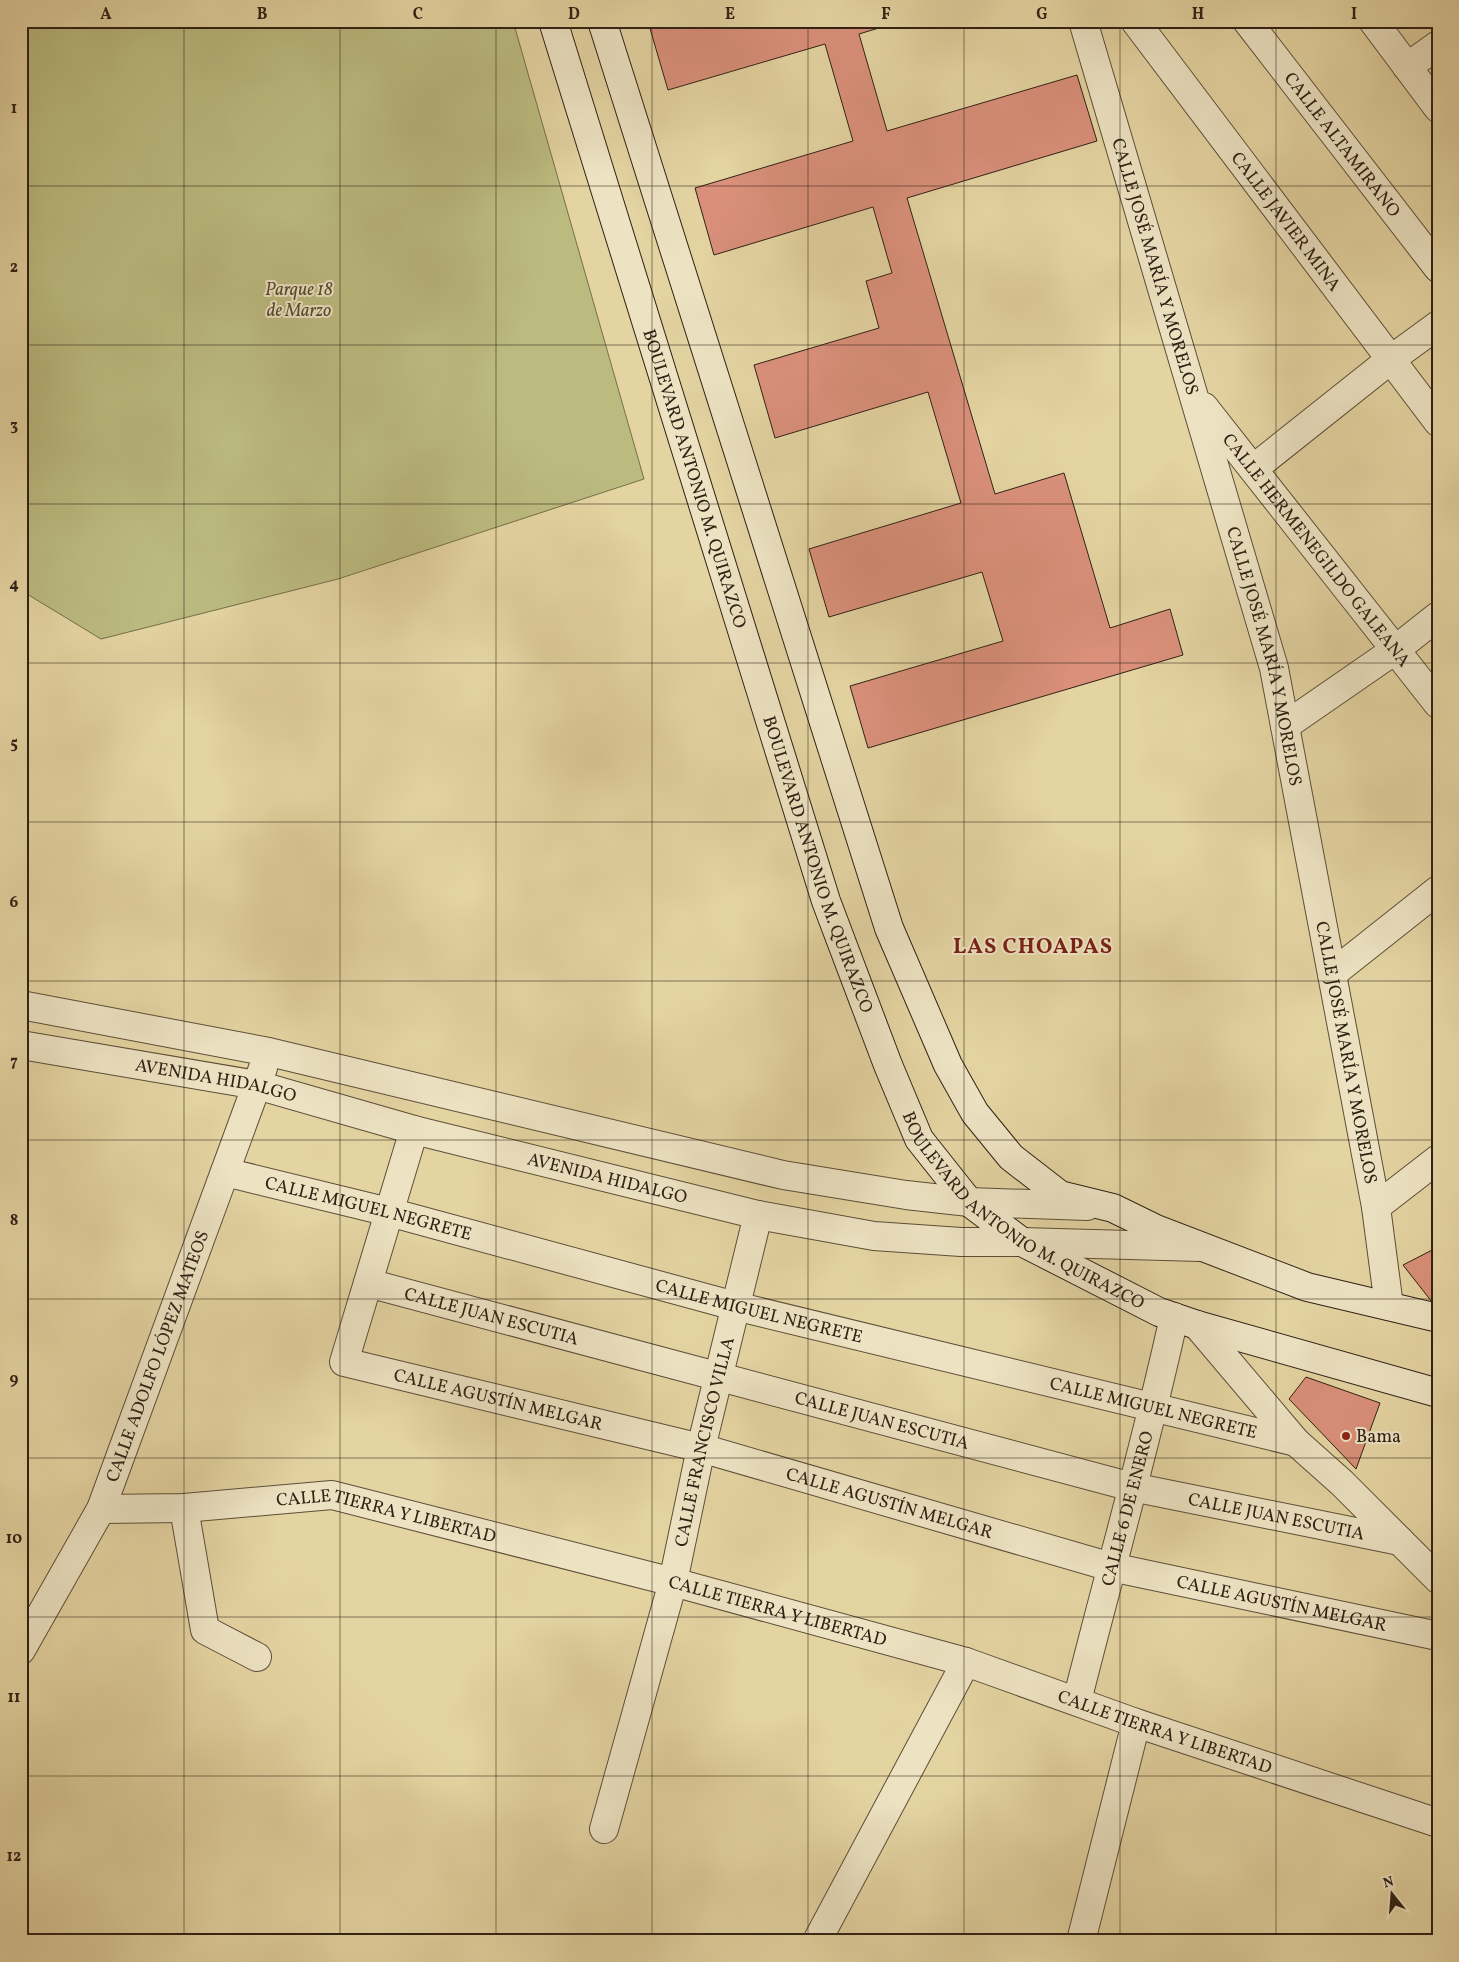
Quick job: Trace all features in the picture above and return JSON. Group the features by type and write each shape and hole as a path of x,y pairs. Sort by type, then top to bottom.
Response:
{"street":[{"name":"BOULEVARD ANTONIO M. QUIRAZCO","path":"553,21 826,901 888,1065 920,1139 969,1202 1022,1242 1159,1312 1438,1393"},
{"name":"BOULEVARD ANTONIO M. QUIRAZCO","path":"602,21 893,937 948,1065 975,1113 1011,1157 1060,1195 1113,1208 1156,1229 1308,1287 1438,1318"},
{"name":"CALLE JAVIER MINA","path":"1135,21 1438,422"},
{"name":"CALLE ALTAMIRANO","path":"1247,21 1438,268"},
{"path":"1373,21 1438,108"},
{"name":"CALLE JOSÉ MARÍA Y MORELOS","path":"1093,26 1195,396 1274,668 1376,1208 1389,1306"},
{"path":"1407,67 1438,44"},
{"path":"1253,469 1390,360 1438,325"},
{"name":"CALLE HERMENEGILDO GALEANA","path":"1195,396 1438,704"},
{"path":"1286,726 1395,650 1438,616"},
{"path":"1332,974 1438,890"},
{"path":"21,1005 269,1052 783,1175 906,1195 969,1202 1113,1208"},
{"name":"AVENIDA HIDALGO","path":"21,1045 257,1085 414,1130 758,1215 874,1236 961,1242 1203,1247"},
{"name":"CALLE ADOLFO LÓPEZ MATEOS","path":"21,1650 100,1509 269,1052"},
{"path":"368,1283 414,1130"},
{"path":"1376,1208 1438,1159"},
{"name":"CALLE MIGUEL NEGRETE","path":"225,1172 389,1212 736,1306 1296,1442"},
{"name":"CALLE FRANCISCO VILLA","path":"604,1829 673,1582 701,1448 758,1215"},
{"name":"CALLE AGUSTÍN MELGAR","path":"368,1283 344,1362 701,1448 1111,1567 1438,1636"},
{"name":"CALLE JUAN ESCUTIA","path":"368,1283 1132,1487 1400,1541"},
{"path":"1186,1321 1296,1442 1342,1483 1438,1579"},
{"name":"CALLE 6 DE ENERO","path":"1077,1701 1132,1487 1155,1408 1186,1321"},
{"name":"CALLE TIERRA Y LIBERTAD","path":"100,1509 184,1508 332,1495 673,1582 966,1662 1136,1722 1438,1823"},
{"path":"184,1508 205,1630 257,1657"},
{"path":"817,1941 966,1662"},
{"path":"1081,1941 1136,1722"}],"green space":[{"name":"Parque 18 de Marzo","path":"21,21 513,21 644,479 338,579 101,639 22,591"}],"building":[{"path":"660,21 902,21 859,34 887,131 1077,75 1097,141 907,198 995,494 1064,473 1110,628 1170,609 1183,655 868,748 850,686 1003,641 982,572 829,617 809,549 961,503 928,392 775,438 754,365 879,328 866,281 892,273 873,207 714,255 695,188 853,141 825,44 668,90 649,25"},
{"path":"1438,1247 1438,1299 1432,1302 1403,1265"},
{"name":"Bama","path":"1306,1377 1380,1403 1356,1469 1289,1399"}],"place":[{"name":"Bama","path":"1346,1436"}],"district":[{"name":"LAS CHOAPAS","path":"1033,945"}]}
